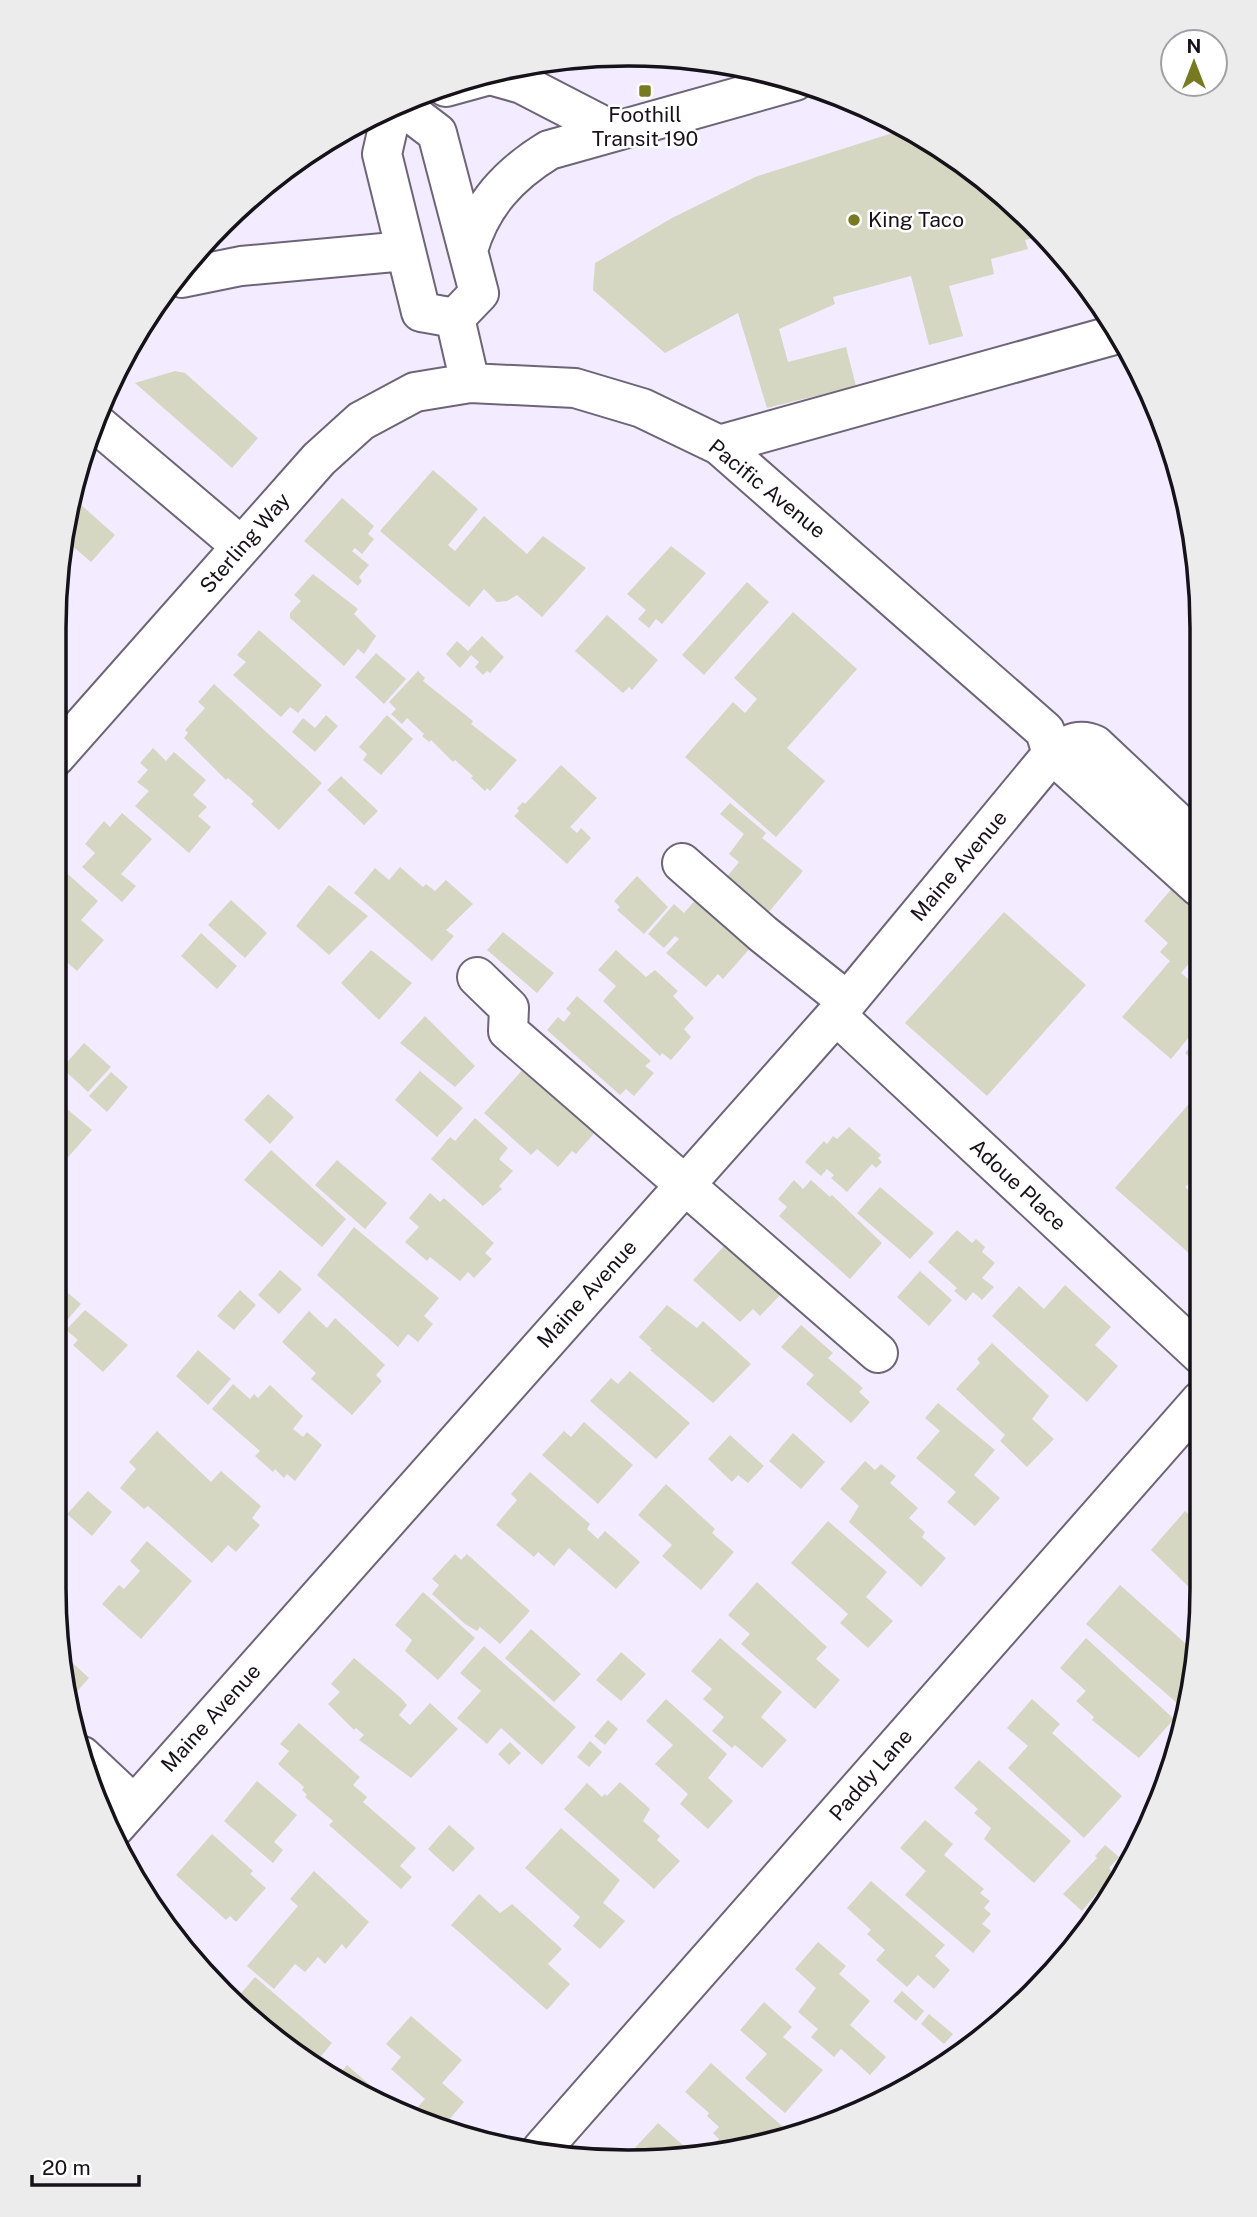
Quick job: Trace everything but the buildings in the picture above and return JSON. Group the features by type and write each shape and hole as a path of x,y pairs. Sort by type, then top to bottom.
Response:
{"street":[{"path":"513,79 611,130"},
{"path":"468,250 474,229 490,200 526,164 549,150 611,130 773,86"},
{"path":"408,111 437,133 479,293 455,318"},
{"path":"390,119 382,155 421,312 455,318"},
{"path":"198,268 405,251"},
{"path":"455,318 470,383"},
{"path":"719,445 1108,337"},
{"name":"Pacific Avenue","path":"470,383 575,388 642,408 719,445 1045,731 1052,754"},
{"name":"Sterling Way","path":"66,745 319,459 361,421 415,392 470,383"},
{"path":"103,429 241,547"},
{"path":"1190,835 1087,741 1074,741 1052,754 1190,879"},
{"name":"Maine Avenue","path":"124,1816 841,1008 1052,754"},
{"name":"Adoue Place","path":"682,863 763,934 1190,1344"},
{"path":"477,977 509,1008 508,1031 878,1353"},
{"name":"Paddy Lane","path":"546,2144 1190,1413"},
{"path":"102,1784 124,1816"}],"place":[{"name":"Foothill Transit 190","path":"645,91"},
{"name":"King Taco","path":"854,220"}]}
